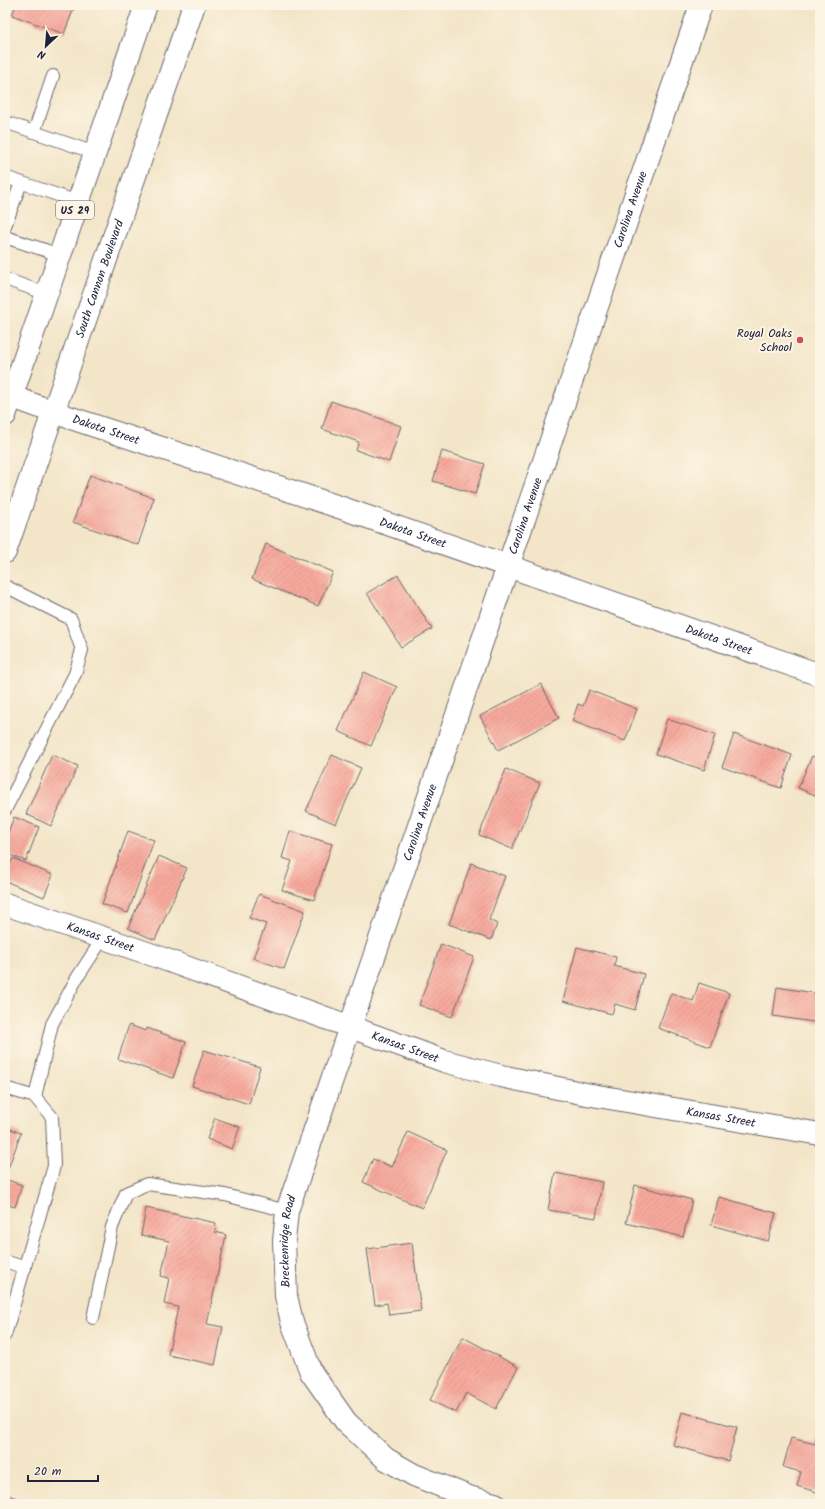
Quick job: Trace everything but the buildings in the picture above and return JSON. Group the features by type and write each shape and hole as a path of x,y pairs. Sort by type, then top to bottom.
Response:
{"street":[{"name":"US 29","path":"7,402 47,294 146,5"},
{"name":"South Cannon Boulevard","path":"5,552 194,5"},
{"name":"Carolina Avenue","path":"348,1026 508,567 611,261 701,5"},
{"name":"Dakota Street","path":"7,402 53,412 342,508 820,675"},
{"name":"Kansas Street","path":"5,904 444,1061 500,1076 586,1094 820,1134"},
{"name":"Breckenridge Road","path":"348,1026 287,1211 284,1248 286,1296 292,1322 310,1372 346,1422 386,1458 414,1476 469,1498 495,1504"}],"lane":[{"path":"34,132 53,76"},
{"path":"5,122 95,153"},
{"path":"5,177 78,202"},
{"path":"5,226 21,183"},
{"path":"5,237 60,255"},
{"path":"5,279 47,294"},
{"path":"5,586 71,619 82,650 75,674 5,810"},
{"path":"35,1097 52,1024 77,978 103,938"},
{"path":"5,1088 35,1097 52,1118 54,1166 5,1335"},
{"path":"93,1318 112,1227 126,1193 147,1184 225,1195 287,1211"},
{"path":"5,1261 24,1268"}],"place":[{"name":"Royal Oaks School","path":"800,340"}]}
